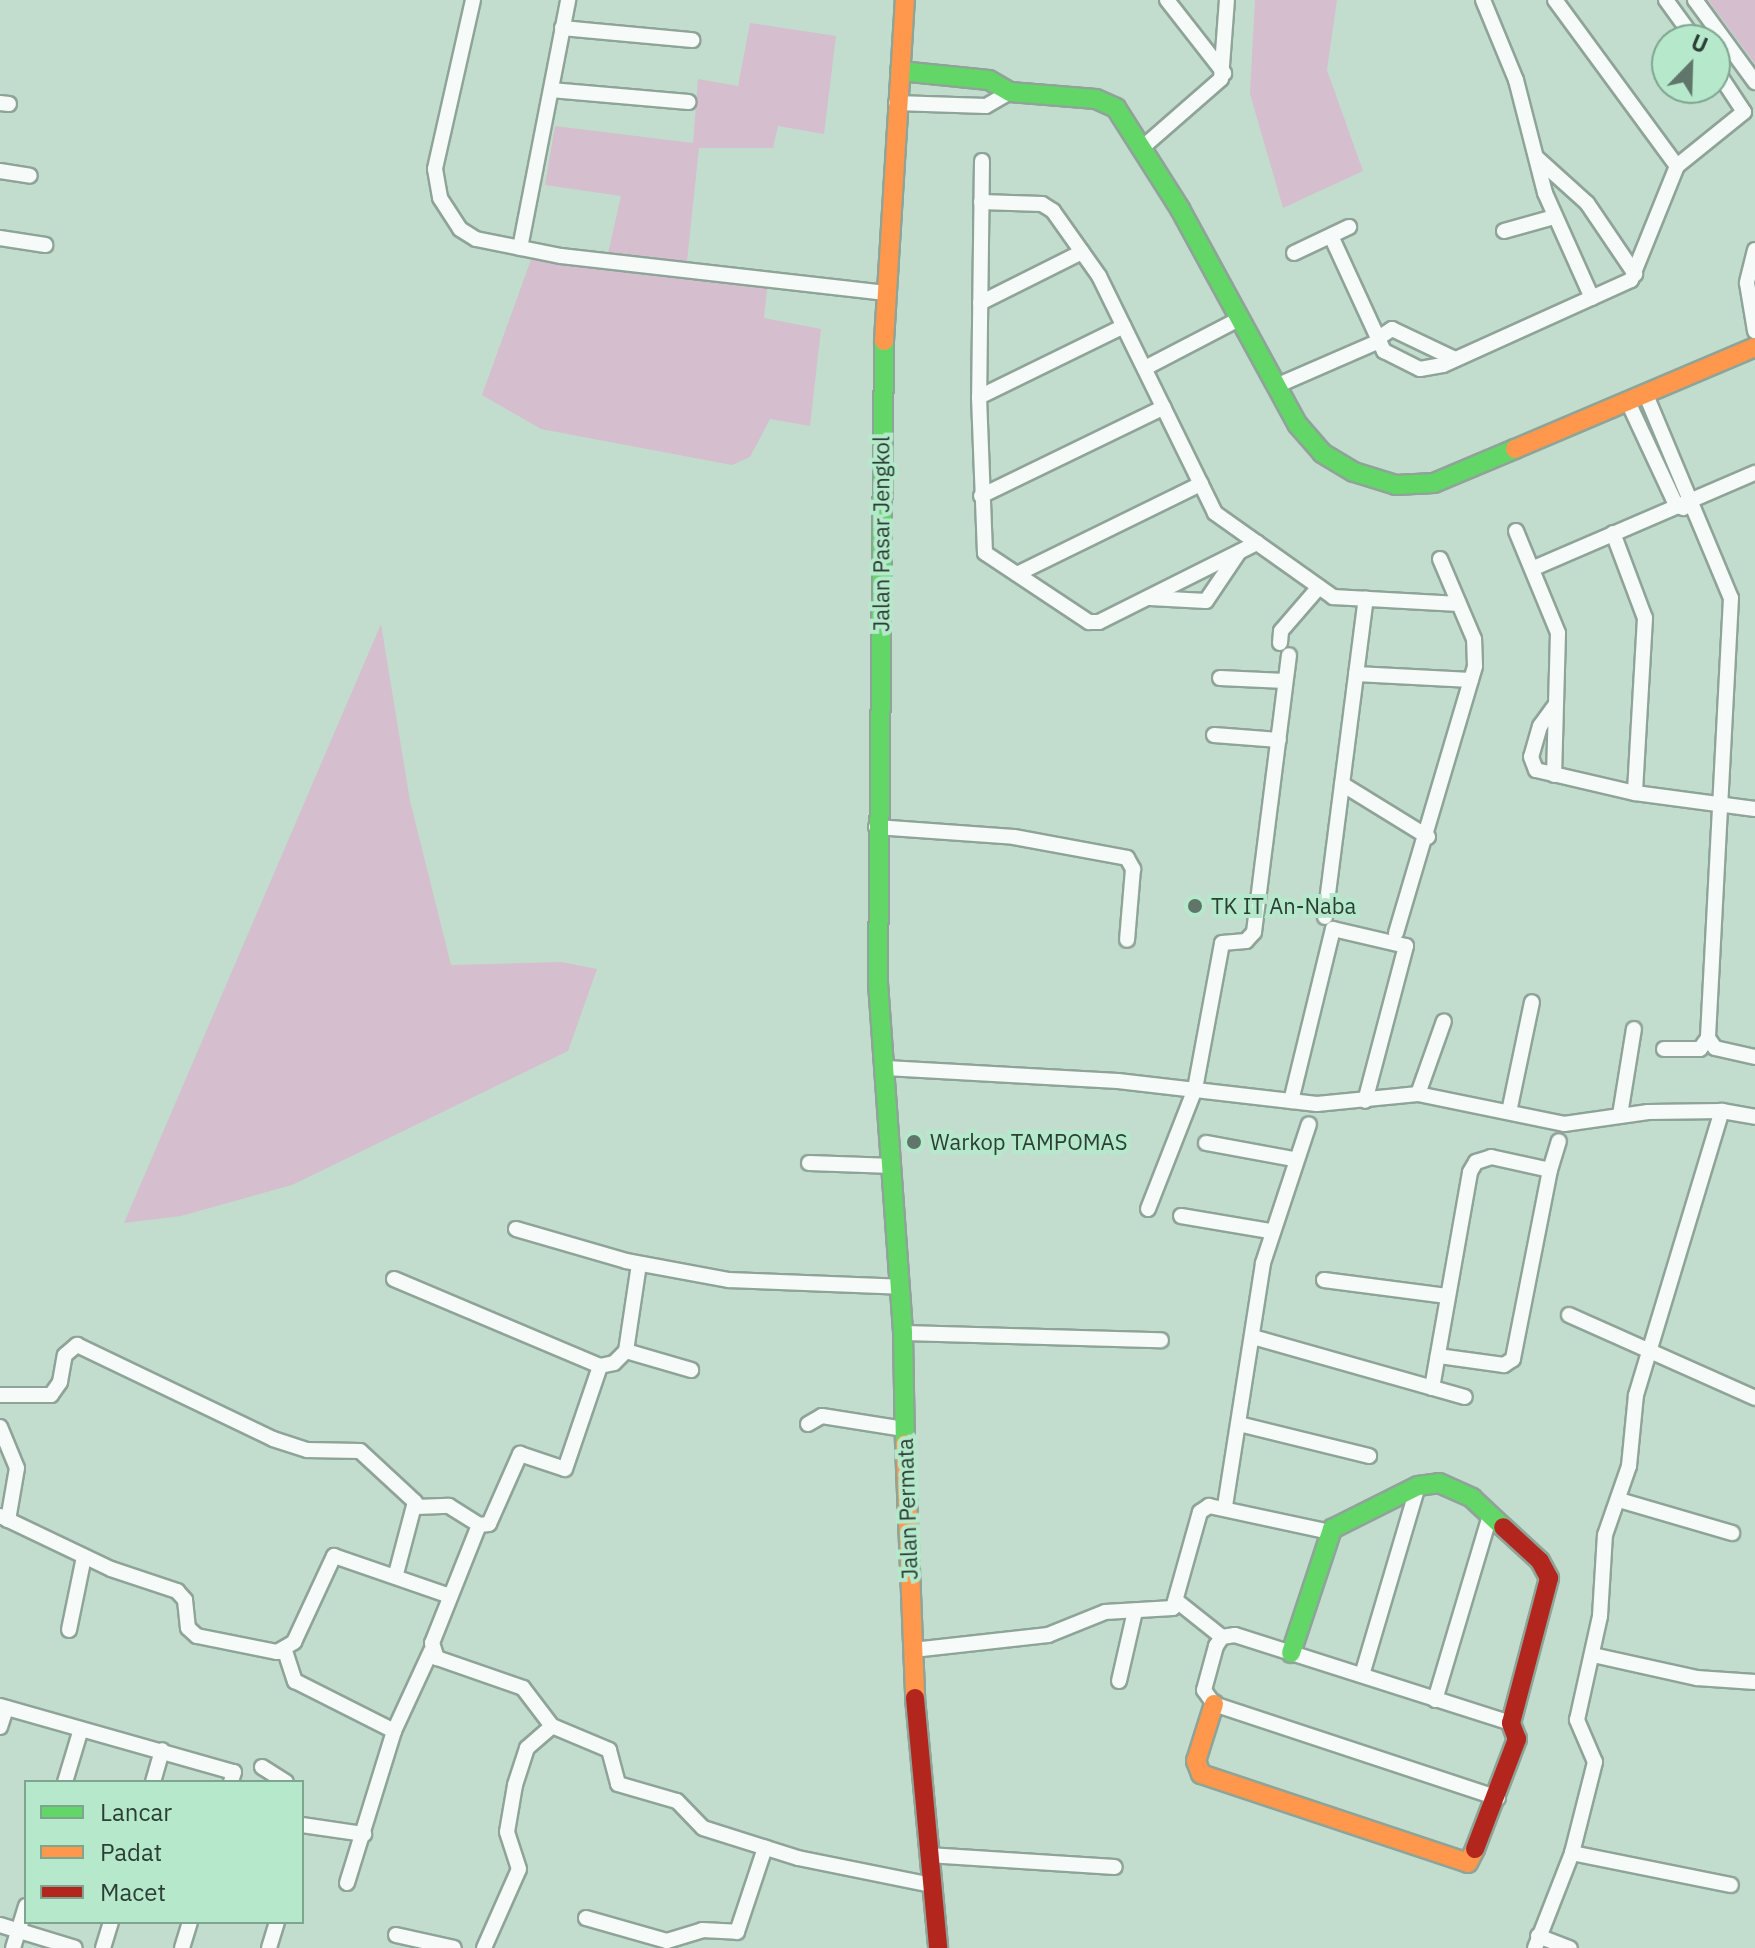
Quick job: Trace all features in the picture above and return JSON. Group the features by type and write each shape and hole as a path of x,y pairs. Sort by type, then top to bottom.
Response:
{"street":[{"path":"473,0 436,157 436,186 460,229 476,239 520,248 884,293"},
{"path":"520,248 568,0"},
{"name":"Jalan Pasar Jengkol","path":"886,1068 878,983 876,827 884,293 905,0"},
{"path":"1167,0 1224,73"},
{"path":"1143,147 1217,84 1224,73 1227,0"},
{"path":"1555,0 1677,166"},
{"path":"1666,0 1683,24"},
{"path":"1695,0 1755,82"},
{"path":"1488,3 1516,80 1554,217 1592,298"},
{"path":"562,28 692,40"},
{"path":"900,71 989,80 1010,92 1107,102 1143,147 1298,425 1322,453 1354,472 1396,485 1434,483 1755,347"},
{"path":"551,90 688,102"},
{"path":"896,103 986,106 1010,92"},
{"path":"1331,236 1377,341 1403,365 1420,369 1455,359 1627,284 1635,274 1677,166 1744,112 1731,92"},
{"path":"1537,158 1587,203 1635,274"},
{"path":"982,161 979,397 985,553 1089,622 1148,598 1257,543"},
{"path":"0,171 30,176"},
{"path":"981,202 1042,204 1053,211 1082,252 1124,326 1215,513 1333,597 1459,604"},
{"path":"1504,231 1554,217"},
{"path":"1294,253 1349,227"},
{"path":"0,238 45,245"},
{"path":"1755,250 1747,283 1755,331"},
{"path":"980,303 1082,252"},
{"path":"1145,368 1241,318"},
{"path":"979,397 1124,326"},
{"path":"1276,386 1377,341 1392,329 1455,359"},
{"path":"1637,399 1692,498 1694,514 1731,598 1723,808 1708,1038 1700,1049 1664,1049"},
{"path":"1637,399 1676,505 1694,514"},
{"path":"981,496 1164,407"},
{"path":"1534,568 1755,473"},
{"path":"1017,574 1201,484"},
{"path":"1516,531 1534,568 1558,633 1554,775"},
{"path":"1613,533 1645,618 1635,793"},
{"path":"1148,598 1206,601 1239,552"},
{"path":"1396,933 1428,837 1437,784 1471,680 1474,639 1440,559"},
{"path":"1280,643 1281,631 1319,587"},
{"path":"1325,917 1366,599"},
{"path":"1148,1209 1195,1089 1222,943 1246,941 1254,932 1289,655"},
{"path":"1356,674 1471,680"},
{"path":"1220,678 1285,681"},
{"path":"1556,704 1540,726 1530,764 1554,775 1635,793 1723,808 1755,809"},
{"path":"1214,735 1279,740"},
{"path":"1342,784 1428,837"},
{"path":"876,827 1014,837 1127,858 1133,869 1127,940"},
{"path":"1291,1101 1333,929 1406,946 1365,1101"},
{"path":"1509,1112 1532,1002"},
{"path":"1418,1094 1444,1021"},
{"path":"1620,1115 1634,1029"},
{"path":"1708,1038 1715,1048 1755,1057"},
{"path":"886,1068 1195,1089 1291,1101 1365,1101 1418,1094 1564,1124 1620,1115 1722,1111 1755,1117"},
{"name":"Jalan Permata","path":"886,1068 903,1333 913,1650 938,1948"},
{"path":"1570,1948 1537,1942 1572,1853 1595,1762 1576,1726 1593,1655 1605,1535 1629,1466 1636,1395 1722,1111"},
{"path":"1225,1506 1270,1231 1293,1159 1309,1124"},
{"path":"1438,1356 1504,1365 1513,1359 1550,1170 1559,1141"},
{"path":"1206,1143 1293,1159"},
{"path":"1432,1388 1447,1296 1476,1162 1491,1157 1550,1170"},
{"path":"809,1163 893,1166"},
{"path":"1181,1216 1270,1231"},
{"path":"516,1229 639,1264 729,1280 900,1287"},
{"path":"394,1279 600,1366 614,1363 626,1351 639,1264"},
{"path":"1324,1280 1447,1296"},
{"path":"1569,1315 1755,1398"},
{"path":"903,1333 1161,1340"},
{"path":"1253,1337 1465,1397"},
{"path":"0,1395 51,1395 57,1389 71,1347 85,1347 273,1439 307,1450 365,1453 416,1507 449,1506 479,1525"},
{"path":"626,1351 691,1370"},
{"path":"347,1883 394,1731 431,1651 479,1525 497,1517 520,1454 557,1467 568,1466 600,1366"},
{"path":"808,1424 822,1416 904,1429"},
{"path":"1239,1424 1369,1456"},
{"path":"0,1427 17,1468 4,1518 84,1557 177,1591 185,1600 188,1628 197,1636 285,1651"},
{"path":"1214,1704 1197,1768 1253,1792 1468,1863 1498,1798 1517,1739 1511,1723 1549,1578 1540,1561 1472,1498 1439,1483 1418,1486 1332,1529 1291,1653"},
{"path":"1362,1675 1418,1486"},
{"path":"1619,1500 1732,1533"},
{"path":"913,1650 1048,1635 1105,1612 1166,1610 1178,1602 1200,1512 1209,1506 1225,1506 1321,1530"},
{"path":"396,1574 416,1507"},
{"path":"1435,1700 1490,1516"},
{"path":"285,1651 294,1642 334,1556 396,1574 450,1596"},
{"path":"69,1630 84,1557"},
{"path":"1178,1602 1222,1637 1235,1635 1511,1723"},
{"path":"1119,1681 1135,1611"},
{"path":"1222,1637 1204,1690 1214,1704 1498,1798"},
{"path":"285,1651 295,1681 394,1731"},
{"path":"431,1651 437,1658 523,1688 552,1726 605,1746 618,1784 672,1799 698,1826 765,1848 932,1885"},
{"path":"1593,1655 1697,1678 1755,1682"},
{"path":"0,1727 3,1707 234,1772 232,1780"},
{"path":"484,1948 519,1869 507,1832 523,1760 527,1748 552,1726"},
{"path":"66,1780 81,1729"},
{"path":"154,1780 162,1750"},
{"path":"262,1767 283,1780"},
{"path":"304,1825 364,1834"},
{"path":"586,1918 667,1941 702,1930 737,1932 765,1848"},
{"path":"1572,1853 1731,1885"},
{"path":"928,1855 1115,1867"},
{"path":"13,1948 24,1912"},
{"path":"103,1948 110,1924"},
{"path":"182,1948 189,1924"},
{"path":"269,1948 276,1924"},
{"path":"0,1925 75,1948"},
{"path":"396,1935 451,1948"}],"shaded area":[{"path":"1255,0 1337,0 1327,70 1363,171 1283,208 1250,94"},
{"path":"1708,0 1755,0 1755,64 1731,31 1731,24 1726,24"},
{"path":"750,23 836,36 824,134 778,126 773,148 699,148 686,271 768,281 764,318 821,329 810,426 770,419 750,457 732,465 541,429 482,395 537,243 607,258 621,196 545,185 555,126 693,143 698,79 738,86"},
{"path":"381,624 410,801 451,965 561,962 597,969 568,1051 292,1185 181,1216 124,1223"}],"traffic: fast":[{"path":"900,71 989,80 1010,92 1096,99 1116,108 1180,209 1298,425 1322,453 1354,472 1396,485 1434,483 1515,449"},
{"path":"884,341 878,983 903,1333 905,1444"},
{"path":"1291,1653 1332,1529 1418,1486 1439,1483 1472,1498 1503,1527"}],"traffic: slow":[{"path":"884,341 905,0"},
{"path":"1515,449 1755,347"},
{"path":"905,1444 915,1698"},
{"path":"1214,1704 1196,1761 1201,1774 1468,1863 1475,1849"}],"traffic: jam":[{"path":"1475,1849 1517,1739 1511,1723 1549,1578 1540,1561 1503,1527"},
{"path":"915,1698 938,1948"}],"place":[{"name":"TK IT An-Naba","path":"1195,906"},
{"name":"Warkop TAMPOMAS","path":"914,1142"}]}
